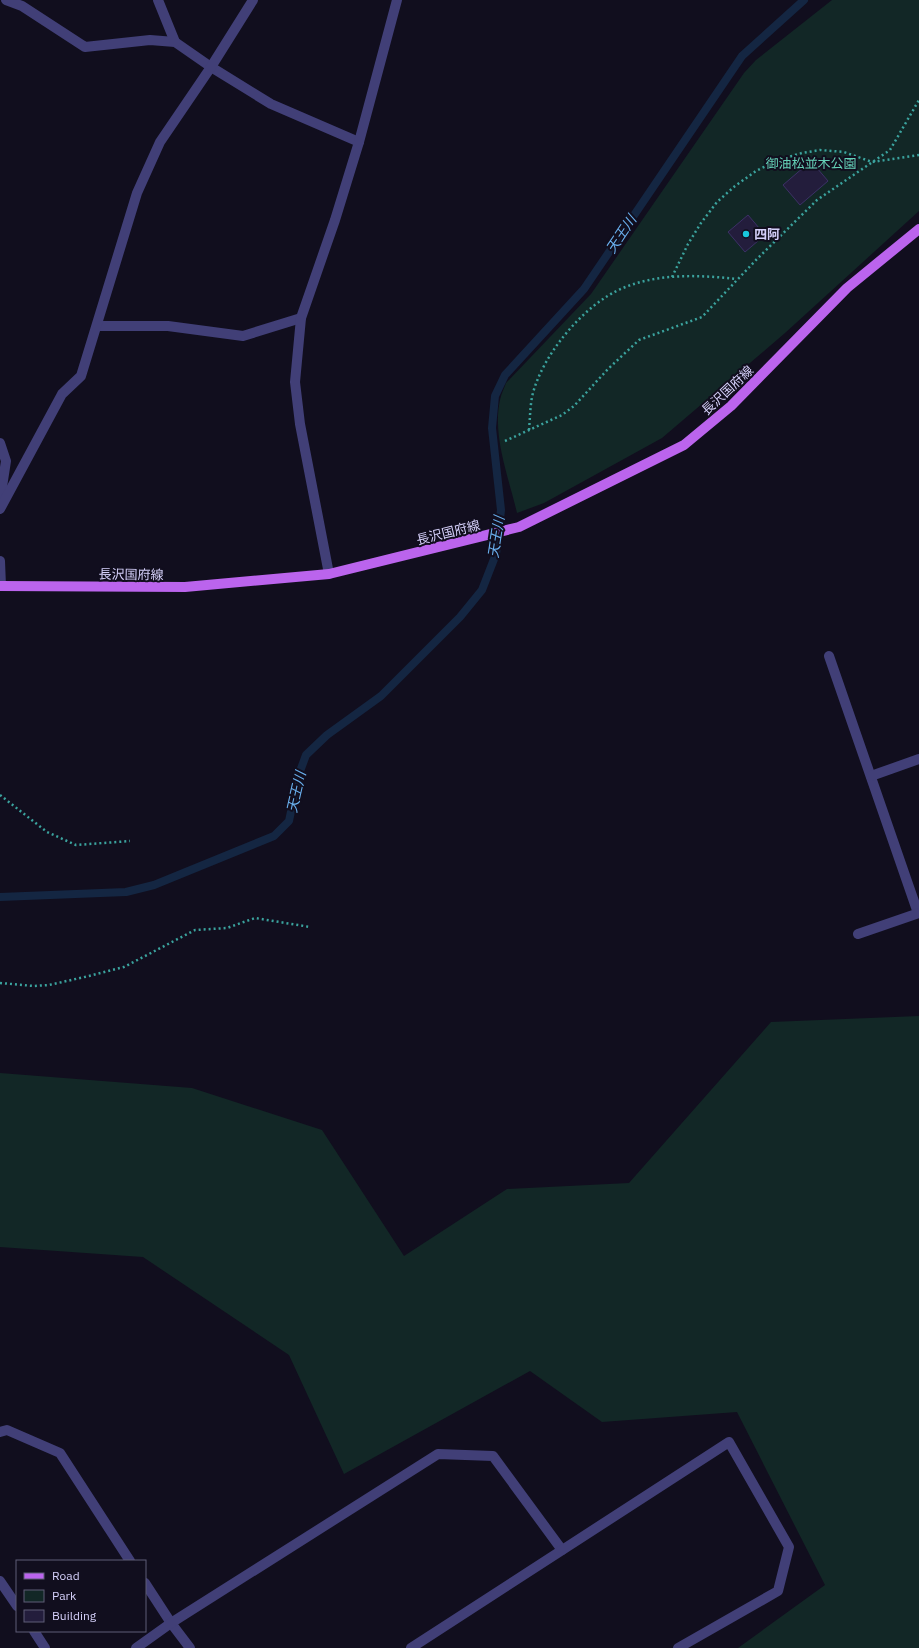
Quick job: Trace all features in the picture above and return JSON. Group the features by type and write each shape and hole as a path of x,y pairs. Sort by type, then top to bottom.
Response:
{"main road":[{"name":"長沢国府線","path":"1,586 185,587 329,574 489,536 518,527 684,445 731,406 847,288 919,229"}],"street":[{"path":"6,0 22,6 85,47 150,40 175,42 211,67 271,104 358,142"},
{"path":"158,0 175,42"},
{"path":"0,509 62,394 81,376 137,193 160,142 211,67 252,0"},
{"path":"329,574 299,417 295,382 301,318 335,220 397,0"},
{"path":"97,326 168,326 243,336 301,318"},
{"path":"0,443 6,461 0,500"},
{"path":"0,562 1,586"},
{"path":"830,656 919,913 858,934"},
{"path":"871,776 919,759"},
{"path":"0,1432 7,1430 60,1453 129,1560"},
{"path":"411,1648 729,1442 789,1547 778,1591 678,1648"},
{"path":"136,1648 171,1623 438,1454 493,1456 562,1550"},
{"path":"0,1581 16,1605"},
{"path":"146,1585 171,1623 190,1648"},
{"path":"35,1632 45,1648"}],"path":[{"path":"504,441 562,415 574,406 608,369 640,340 702,317 817,200 890,150 919,100"},
{"path":"672,277 688,244 701,223 726,194 756,171 778,160 802,153 820,150 844,152 872,162 919,155"},
{"path":"529,430 532,397 537,381 545,364 566,331 601,300 623,288 649,280 694,276 738,279"},
{"path":"0,795 47,832 76,845 130,841"},
{"path":"0,983 34,986 49,985 89,976 124,967 195,930 227,928 255,918 310,927"}],"green space":[{"name":"御油松並木公園","path":"832,0 919,0 919,211 785,333 662,438 544,503 517,513 502,457 498,428 500,400 506,383 591,294 744,73 756,60"},
{"path":"919,1016 919,1648 738,1648 825,1585 737,1412 602,1422 530,1371 344,1474 289,1355 143,1257 0,1247 0,1073 192,1088 322,1130 404,1256 507,1189 629,1183 771,1022"}],"building":[{"path":"811,161 828,181 800,205 783,185"},
{"name":"四阿","path":"748,215 765,235 745,252 728,232"}],"waterway":[{"name":"天王川","path":"0,897 126,892 154,885 274,836 289,821 299,774 306,755 327,735 381,696 460,617 482,590 496,554 501,510 492,428 495,396 505,375 584,289 742,56 804,0"}],"place":[{"name":"四阿","path":"746,234"}]}
